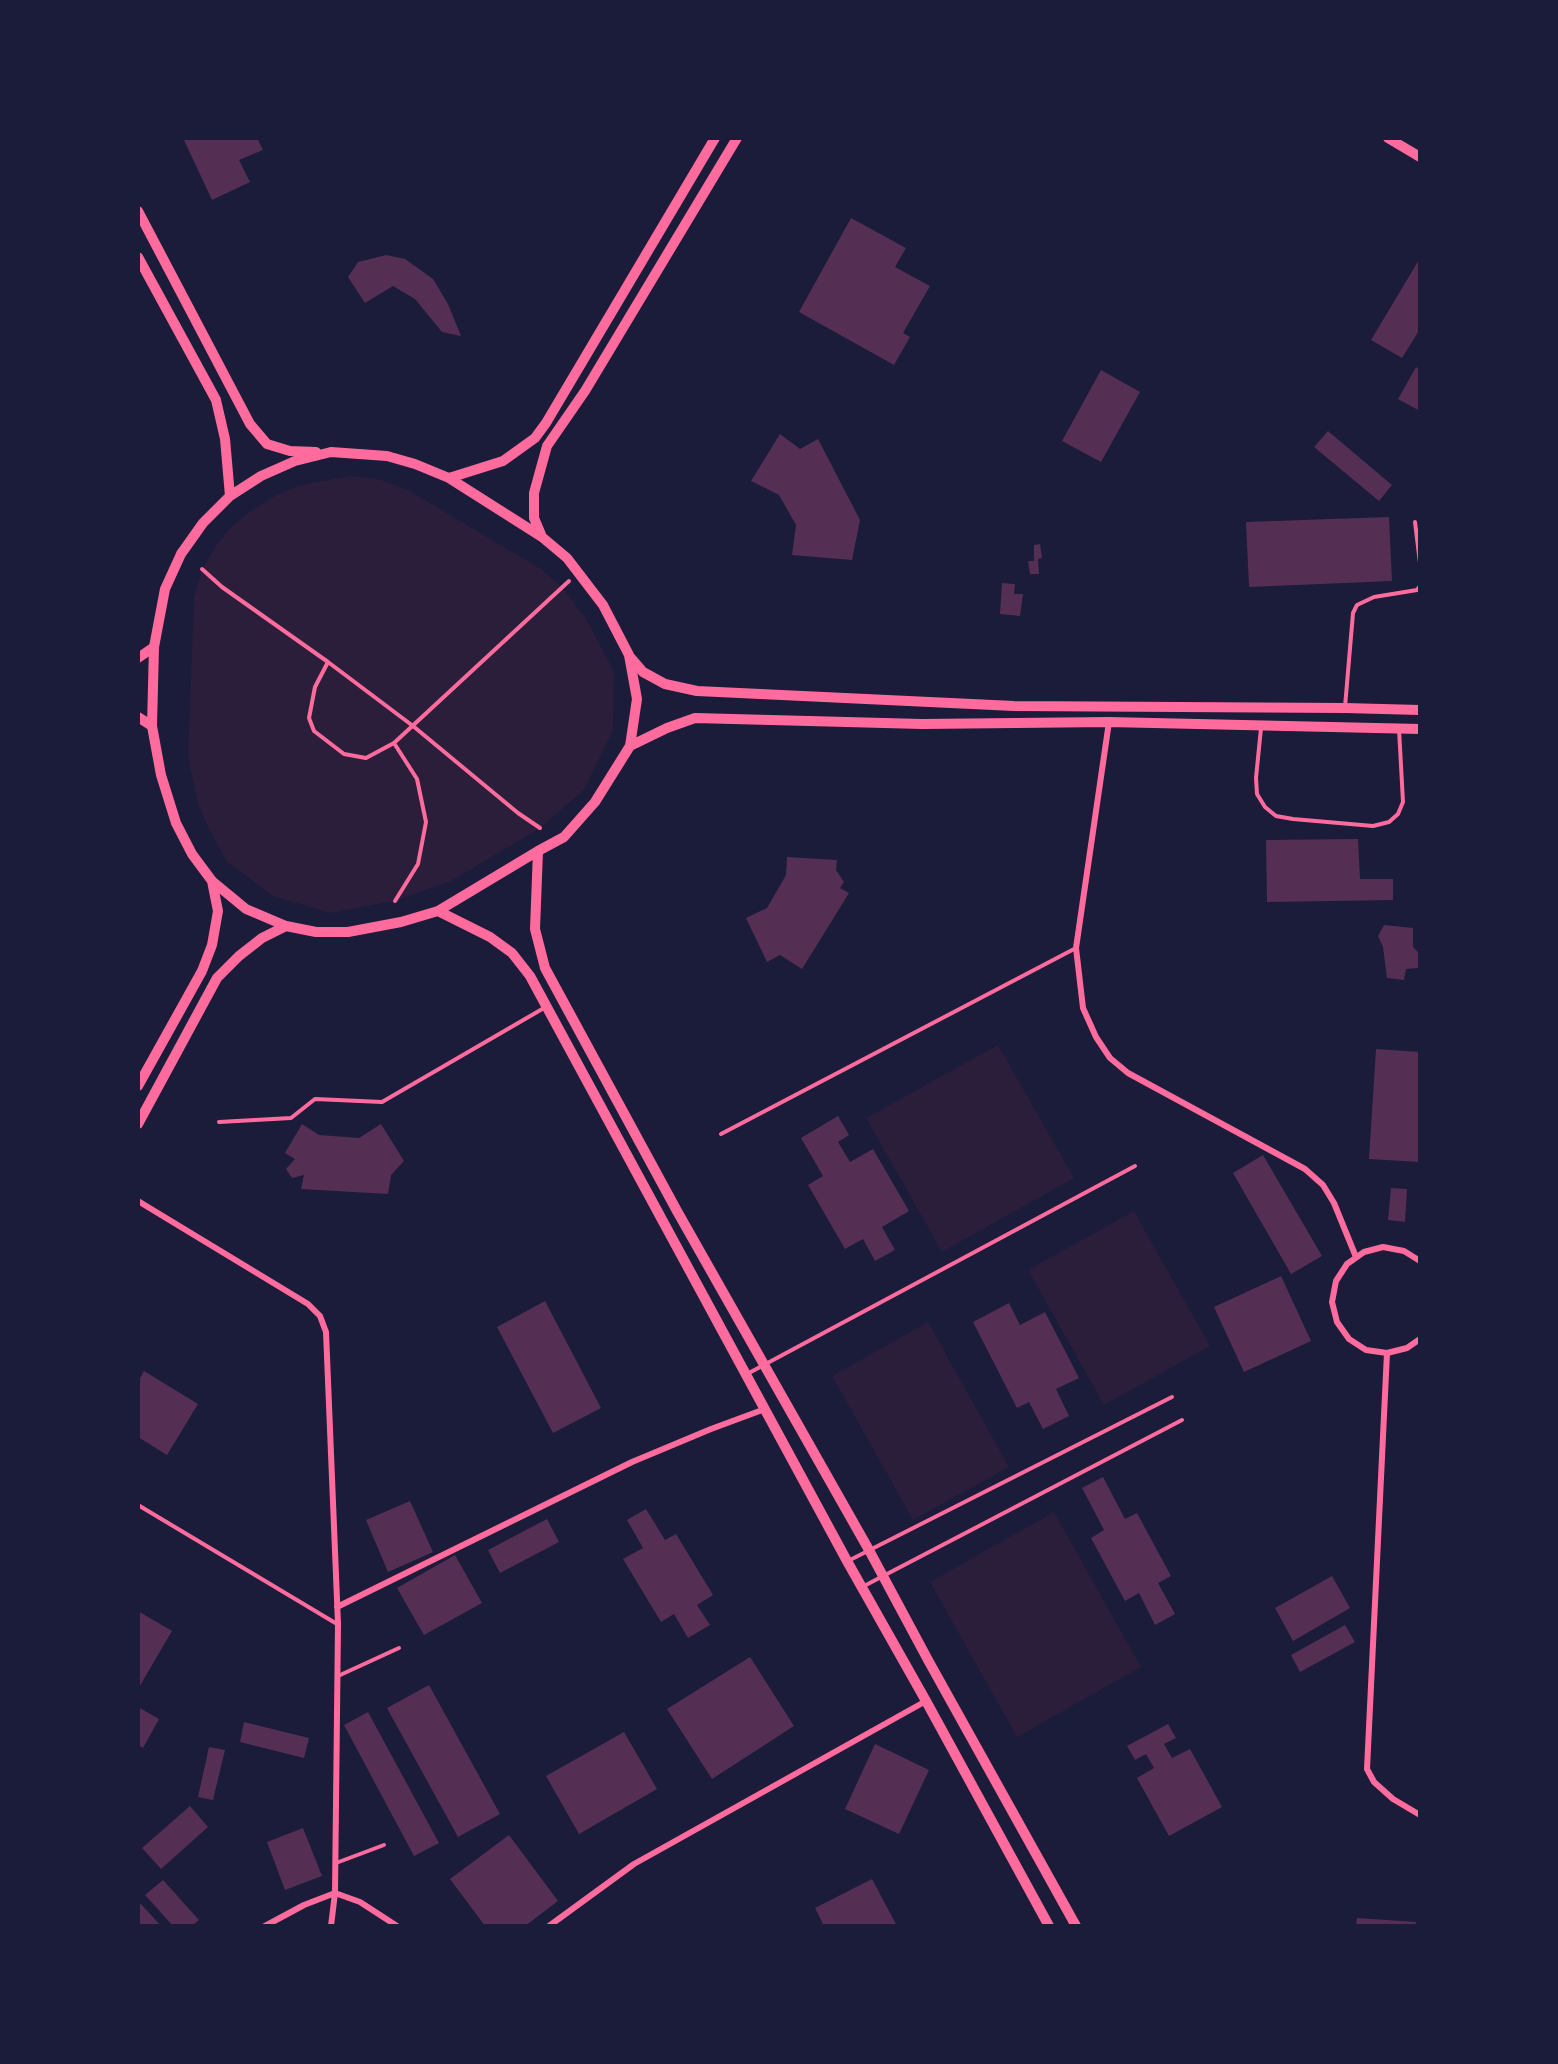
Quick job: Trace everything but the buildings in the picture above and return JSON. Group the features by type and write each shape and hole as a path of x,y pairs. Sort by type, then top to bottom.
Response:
{"main road":[{"path":"449,478 503,461 535,438 715,138"},
{"path":"542,537 534,518 534,493 547,446 585,391 737,138"},
{"path":"1388,138 1420,157"},
{"path":"138,211 250,424 267,444 290,451 387,456 415,464 449,478 542,537 567,558 603,605 629,655 643,672 665,684 697,691 1014,706 1420,710"},
{"path":"138,257 216,400 225,439 230,496"},
{"path":"331,452 286,464 261,476 230,496 203,523 181,554 165,589 154,647 152,726 161,775 176,823 192,854 212,881 246,909 286,926 316,932 348,932 401,922 438,911 564,837 595,802 630,746 637,699 629,655"},
{"path":"138,658 154,647"},
{"path":"138,717 152,726"},
{"path":"630,746 667,728 695,718 922,724 1109,722 1420,729"},
{"path":"538,851 535,929 545,968 643,1150 869,1550 933,1671 1076,1926"},
{"path":"138,1086 202,971 212,945 218,911 212,881"},
{"path":"438,911 490,937 512,953 530,976 847,1561 863,1586 1049,1926"},
{"path":"138,1124 216,978 262,938 286,926"}],"street":[{"path":"1109,722 1076,948 1083,1008 1096,1037 1110,1058 1128,1073 1305,1168 1323,1185 1334,1203 1356,1257"},
{"path":"138,1201 308,1304 320,1316 326,1332 338,1624 335,1893 331,1926"},
{"path":"1420,1261 1404,1251 1383,1247 1364,1252 1347,1264 1336,1281 1332,1302 1337,1322 1349,1338 1366,1350 1387,1353 1407,1348 1420,1339"},
{"path":"1387,1353 1368,1768 1374,1782 1393,1799 1420,1815"},
{"path":"337,1607 632,1462 766,1409"},
{"path":"549,1926 634,1864 926,1701"},
{"path":"265,1926 304,1905 335,1893 360,1902 397,1926"}],"lane":[{"path":"1415,522 1420,563"},
{"path":"1345,708 1353,613 1357,605 1374,597 1418,590 1420,586"},
{"path":"1261,725 1256,778 1257,794 1265,807 1276,816 1293,819 1373,826 1389,822 1398,814 1403,802 1399,729"},
{"path":"721,1134 1076,948"},
{"path":"219,1122 291,1118 315,1099 382,1102 545,1007"},
{"path":"747,1375 1135,1166"},
{"path":"847,1561 1172,1396"},
{"path":"863,1586 1182,1420"},
{"path":"138,1505 338,1624"},
{"path":"337,1676 399,1648"},
{"path":"335,1864 384,1845"}],"path":[{"path":"202,569 222,587 413,726 518,813 540,828"},
{"path":"328,662 315,687 309,718 314,731 344,754 366,758 394,743 562,586 579,574"},
{"path":"394,743 417,779 426,822 418,864 395,900"}],"shaded area":[{"path":"350,476 378,479 408,490 541,569 562,587 587,620 614,672 613,730 584,790 540,828 453,880 395,901 330,913 273,896 227,862 198,804 188,757 194,598 202,569 216,546 231,527 251,511 297,486"},
{"path":"998,1045 1074,1178 942,1252 866,1118"},
{"path":"1134,1211 1210,1346 1104,1405 1028,1270"},
{"path":"928,1322 1009,1467 913,1520 832,1376"},
{"path":"1054,1512 1141,1667 1017,1737 930,1582"}]}
